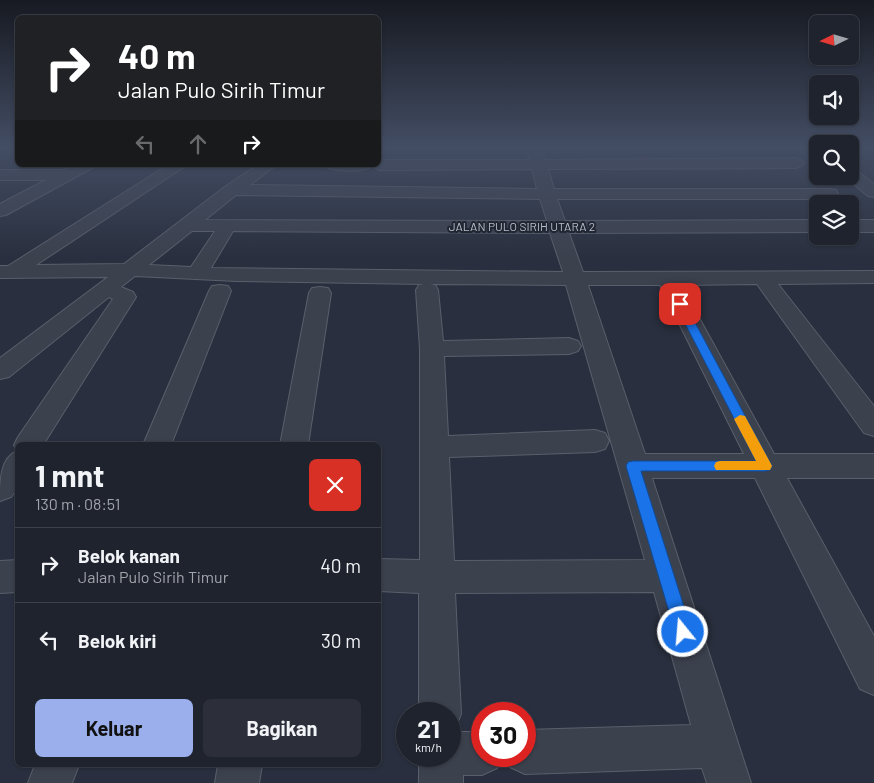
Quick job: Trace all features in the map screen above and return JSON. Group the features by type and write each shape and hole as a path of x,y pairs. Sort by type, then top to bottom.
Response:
{"street":[{"path":"0,211 49,185"},
{"path":"6,272 147,185"},
{"path":"0,371 240,185"},
{"path":"536,753 724,765 545,185"},
{"path":"820,185 832,195"},
{"path":"232,190 809,199"},
{"name":"JALAN PULO SIRIH UTARA 2","path":"188,224 227,226 809,226"},
{"path":"197,273 227,226"},
{"path":"6,272 130,270 331,277 575,279 865,277 874,297"},
{"path":"762,277 874,426"},
{"path":"667,279 874,675"},
{"path":"30,442 125,297 107,288"},
{"path":"427,290 432,349 440,702"},
{"path":"158,442 220,292"},
{"path":"295,442 320,293"},
{"path":"432,349 569,346"},
{"path":"435,447 595,441"},
{"path":"0,488 15,466"},
{"path":"633,466 874,466"},
{"path":"381,575 437,577 666,576"},
{"path":"0,577 15,576"},
{"path":"50,783 56,767"},
{"path":"236,783 240,767"},
{"path":"441,767 441,783"}],"slow traffic":[{"path":"720,466 765,466 740,419"}],"route":[{"path":"680,304 765,466 633,466 683,632"}]}
